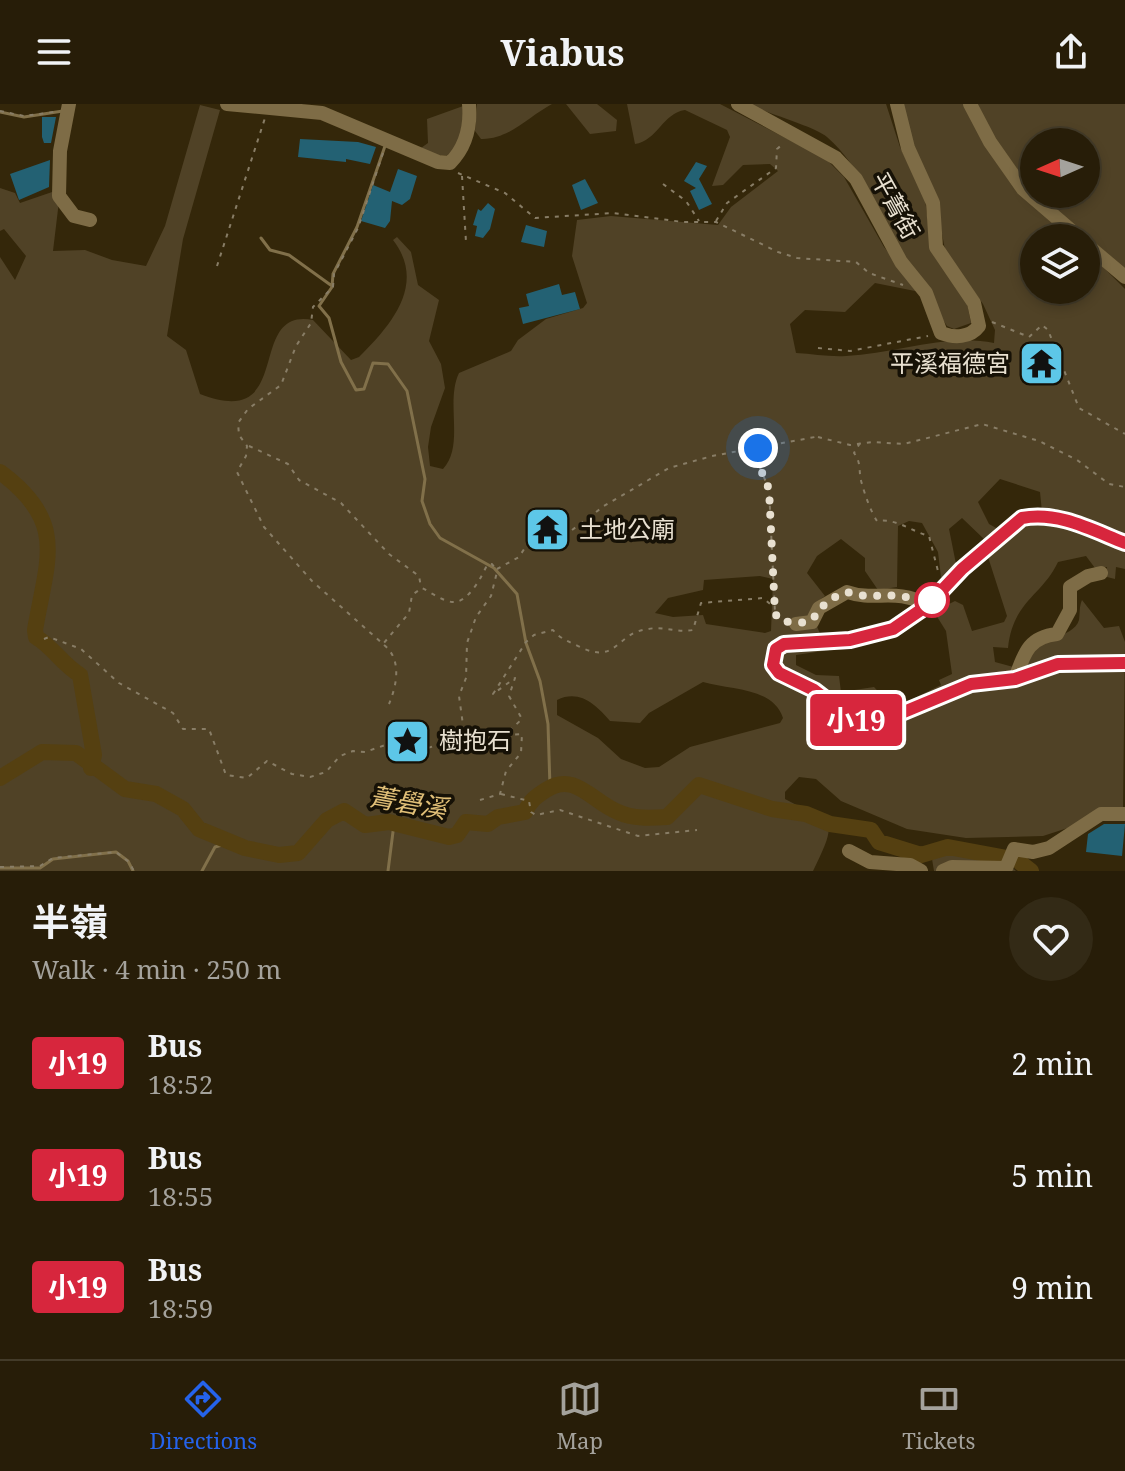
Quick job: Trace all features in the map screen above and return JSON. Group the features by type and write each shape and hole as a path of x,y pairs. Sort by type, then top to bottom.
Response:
{"street":[{"path":"227,104 306,109 322,113 438,162 450,163 460,152 466,136 469,104"},
{"name":"平菁街","path":"738,104 836,158 856,179 901,262 926,293 941,333"},
{"path":"897,104 908,148 933,203 936,247 974,303 980,319 970,334 949,336 941,333"},
{"path":"970,104 990,142 1023,189 1064,224"},
{"path":"68,107 60,151 59,196 74,216 90,220"},
{"path":"1100,256 1125,277"},
{"path":"1125,543 1066,520 1039,515 1022,518 928,605 893,629 872,636 784,644 776,649 773,665 779,673 814,690 853,720 869,721 887,719 971,684 1015,679 1058,664 1125,663"},
{"path":"1015,679 1031,643 1041,635 1057,634 1070,610 1070,587 1088,576 1101,573"},
{"path":"796,624 812,622 819,608 847,592 862,597 899,594 928,605"},
{"path":"944,870 1006,868 1014,849 1033,852 1049,848 1101,814 1125,814"},
{"path":"849,851 870,862 910,865 921,871"}],"path":[{"path":"0,111 24,116 68,107"},
{"path":"217,266 261,107"},
{"path":"387,140 358,228 334,274 332,287 313,307 311,323 296,346 281,385 248,409 238,423 239,435 247,446 288,464 299,480 341,503 389,554 419,576 422,588 451,603 459,601 479,581 487,565 492,564 497,571"},
{"path":"716,222 727,203 776,168 777,149 787,142"},
{"path":"450,163 462,175 505,193 535,218 613,213 716,222 778,252 797,258 856,262 869,273 926,293"},
{"path":"462,175 466,242"},
{"path":"663,184 686,201 699,222"},
{"path":"980,319 1009,326 1029,337 1042,325 1048,330 1079,408 1125,434"},
{"path":"818,348 850,351 941,333"},
{"path":"44,639 49,637 81,649 119,683 173,713 183,729 209,729 226,775 247,778 267,761 292,774 310,777 326,772 340,756 353,751 365,752 397,741 428,748 459,737 463,725 459,696 466,678 467,643 476,617 491,596 497,571 519,557 528,543 545,532 568,533 604,506 669,468 817,437 850,445 904,444 982,424 1039,441 1077,460 1109,484 1125,487"},
{"path":"754,442 764,453 760,468 769,489 775,608 779,620 796,624"},
{"path":"860,443 854,453 860,462 862,486 877,521 895,520 910,530 929,536 935,565 945,586"},
{"path":"247,446 246,456 237,472 264,527 312,581 393,652 397,668 389,704"},
{"path":"383,644 409,613 412,595 422,588"},
{"path":"500,794 506,771 521,753 522,734 505,735 522,719 509,696 515,678 493,694 534,635 553,630 563,639 594,654 607,653 626,638 646,629 693,630 703,603 763,598 775,608"},
{"path":"480,800 500,794 529,801 531,812 536,815 560,810 625,834 666,835 697,830"},
{"path":"0,867 40,866 53,858 116,852 129,862 134,871"}],"shaded area":[{"path":"477,104 552,104 510,132 481,139 475,131"},
{"path":"566,104 597,104 617,120 616,131 590,134"},
{"path":"627,104 720,104 826,159 844,177 884,247 920,292 875,283 845,312 805,310 790,324 796,353 846,356 939,342 994,343 995,330 983,304 945,250 935,194 912,149 903,104 964,104 978,130 1020,178 1020,208 1047,208 1061,224 1020,224 1020,304 1100,304 1100,264 1125,289 1125,569 1116,567 1115,579 1107,577 1107,567 1095,568 1086,556 1058,562 1022,609 1011,632 1008,648 993,647 995,662 1021,669 1034,651 1076,626 1082,600 1104,628 1119,626 1125,642 1123,810 1043,836 966,838 907,829 841,801 816,779 799,777 785,792 785,799 821,818 829,830 813,871 0,871 0,257 15,280 26,256 4,229 0,231 0,188 15,193 20,203 55,191 59,201 53,251 85,250 112,260 146,266 165,226 200,105 220,110 183,239 167,336 186,350 200,394 230,401 249,397 260,384 280,331 292,321 313,320 351,360 359,357 393,318 406,288 407,272 403,256 393,240 397,237 411,252 418,285 439,300 429,341 441,364 445,388 431,427 428,447 430,466 443,469 453,448 455,384 459,373 511,351 518,340 546,319 583,308 587,303 572,256 577,220 611,216 718,225 731,207 778,171 770,164 743,165 723,185 712,186 730,137 727,130 685,110 671,116 643,142 635,144","holes":["1000,479 1040,492 1042,512 999,541 988,557 1007,616 1004,622 972,631 963,605 955,601 947,605 941,597 931,607 946,631 952,674 939,680 941,685 894,708 874,687 841,692 839,676 816,675 796,665 796,655 870,644 870,633 821,636 814,609 825,596 807,573 817,556 841,539 865,558 865,571 878,590 897,587 898,526 909,521 922,523 938,552 941,577 946,579 957,569 949,529 962,518 985,540 998,529 989,524 978,502","760,576 773,579 771,631 765,633 706,624 703,615 673,617 655,613 668,598 703,590 704,580","703,682 760,695 770,700 783,718 780,723 690,747 659,767 645,768 621,759 598,738 557,715 557,700 573,696 593,704 610,721 640,723 649,713"]},
{"path":"748,104 886,104 900,147 925,198 931,250 967,303 971,323 954,329 947,326 903,258 861,178 840,149 812,129"},
{"path":"976,104 1125,104 1125,268 1100,247 1100,224 1073,224 1054,208 1100,208 1100,128 1020,128 1020,173 987,128"},
{"path":"466,105 466,125 452,156 436,155 421,148 428,143 427,119"},
{"path":"945,842 1000,856 1016,871 934,871 930,847"}],"building":[{"path":"42,117 56,117 51,143 44,143"},
{"path":"300,139 358,142 376,147 370,164 346,159 346,162 298,157"},
{"path":"50,160 49,187 19,200 10,174"},
{"path":"696,162 707,166 699,179 712,204 699,210 690,191 696,188 684,181"},
{"path":"398,169 417,176 410,199 402,205 392,201 390,221 385,228 361,221 373,185 390,192"},
{"path":"585,179 598,203 581,210 572,185"},
{"path":"488,203 495,209 490,229 483,238 475,236 477,226 473,225 478,209 481,211"},
{"path":"526,225 547,231 544,247 521,242"},
{"path":"559,284 562,295 575,292 580,309 523,324 519,308 529,306 526,294"},
{"path":"1104,824 1125,824 1122,856 1086,852 1088,834"}],"waterway":[{"path":"0,112 24,117 63,111"},
{"path":"385,146 357,227 333,274 332,287 319,306 329,318 341,362 356,390 364,389 373,363 388,364 407,391 425,479 422,501 430,524 440,538 494,568 517,594 526,643 540,681 548,724 550,787"},
{"path":"261,238 270,250 289,255 332,286"},
{"name":"菁礐溪","path":"0,472 22,490 44,525 48,543 47,562 36,637 80,675 94,755 91,768"},
{"name":"菁礐溪","path":"0,778 42,752 76,753 125,789 156,794 183,809 199,829 245,848 279,855 298,853 327,820 344,811 365,825 389,822 449,837 457,835 466,822 488,824 498,817 525,812 536,797 556,785 575,786 618,812 648,818 667,817 699,785 772,809 806,814 830,824 871,830 879,842 921,855 948,847 1017,860 1031,871"},
{"path":"388,871 394,824"},
{"path":"202,871 215,847 233,842"},
{"path":"0,868 40,868 53,859 116,852 128,861 133,871"}],"bus line":[{"name":"小19","path":"1125,543 1066,520 1039,515 1022,518 910,619 872,636 784,644 776,649 773,665 779,673 814,690 853,720 869,721 887,719 971,684 1015,679 1058,664 1125,663"}],"place":[{"name":"平溪福德宮","path":"1041,364"},
{"name":"土地公廟","path":"548,530"},
{"name":"樹抱石","path":"408,741"}],"route":[{"path":"758,448 764,453 760,468 769,489 775,613 779,620 796,624 812,622 819,608 847,592 862,597 899,594 928,605 932,600"}]}
